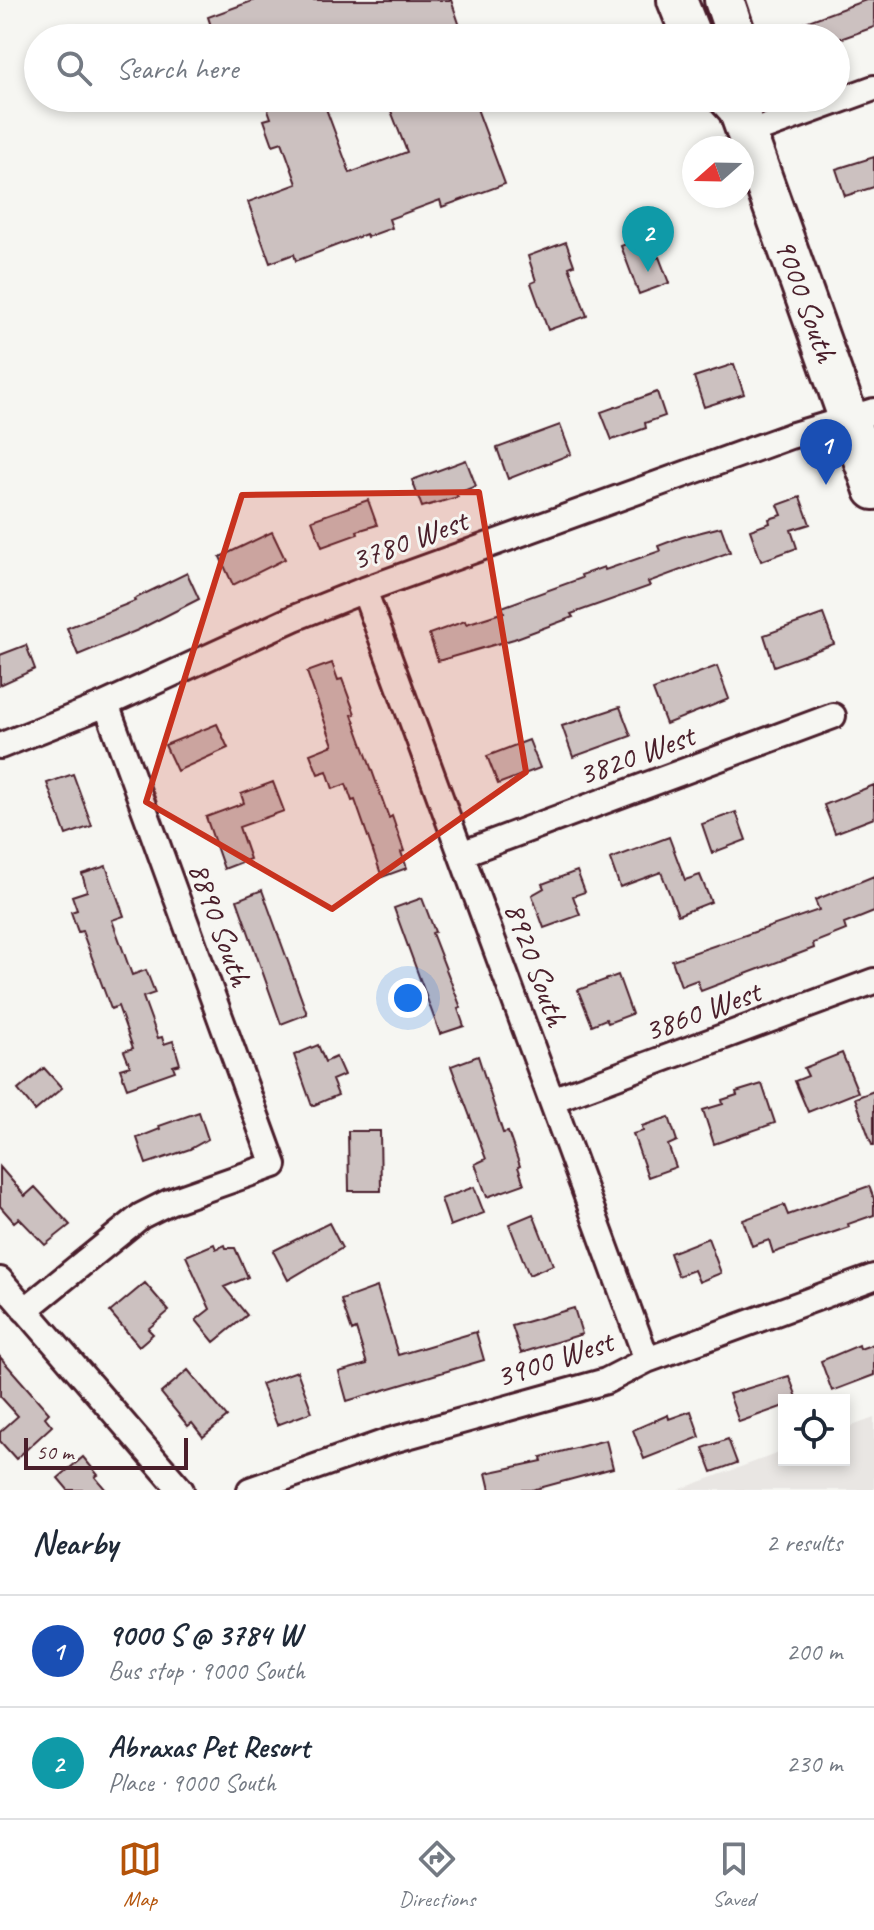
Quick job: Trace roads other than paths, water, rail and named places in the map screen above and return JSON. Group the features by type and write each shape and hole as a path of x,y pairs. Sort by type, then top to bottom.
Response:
{"main road":[{"path":"677,0 686,24"},
{"path":"724,0 732,24"},
{"name":"9000 South","path":"739,112 861,414 874,490"}],"street":[{"path":"850,92 874,88"},
{"name":"3780 West","path":"0,746 106,704 294,618 364,590 790,436 861,414"},
{"name":"8920 South","path":"364,590 647,1360"},
{"name":"8890 South","path":"25,1310 141,1216 169,1202 274,1165 106,704"},
{"name":"3820 West","path":"461,854 833,716"},
{"name":"3860 West","path":"552,1100 874,981"},
{"name":"3900 West","path":"250,1490 389,1441 606,1381 647,1360 874,1277"},
{"path":"0,1280 181,1490"}],"place":[{"name":"Abraxas Pet Resort","path":"648,272"},
{"name":"9000 S @ 3784 W","path":"826,485"}]}
